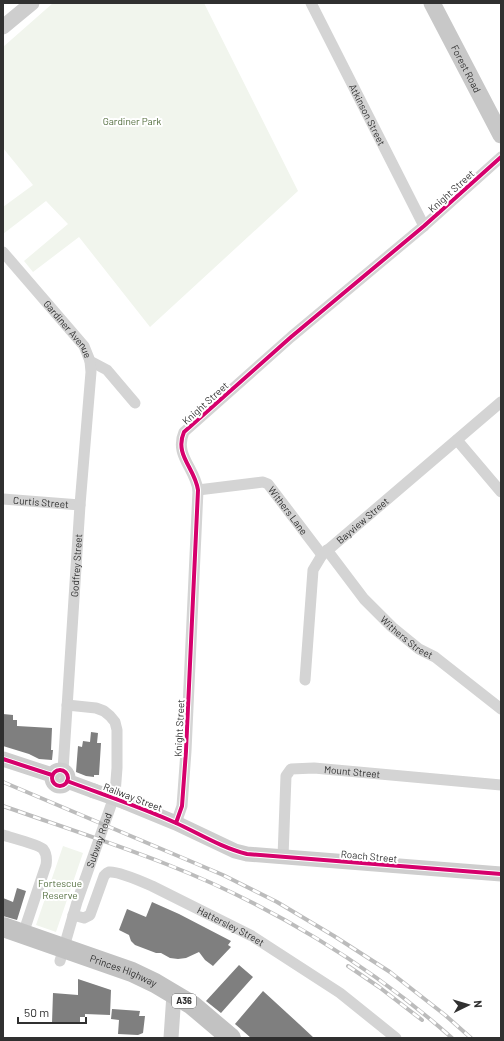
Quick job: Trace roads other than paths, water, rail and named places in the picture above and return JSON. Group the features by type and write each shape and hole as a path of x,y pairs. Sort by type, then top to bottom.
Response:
{"highway":[{"name":"Princes Highway","path":"3,927 23,934 62,955 134,987 192,1005 231,1038"},
{"name":"Princes Highway","path":"3,941 62,955"},
{"name":"Princes Highway","path":"173,1000 213,1038"}],"main road":[{"name":"Forest Road","path":"432,3 501,135"}],"street":[{"path":"3,28 32,3"},
{"name":"Atkinson Street","path":"311,3 424,226"},
{"name":"Knight Street","path":"176,823 182,806 185,766 198,490 195,476 182,454 181,443 184,432 291,337 424,226 501,158"},
{"name":"Gardiner Avenue","path":"3,252 84,346 90,361 110,373 135,403"},
{"name":"Godfrey Street","path":"61,775 91,372 90,361"},
{"name":"Bayview Street","path":"305,680 313,570 324,552 501,402"},
{"path":"457,440 501,492"},
{"name":"Withers Lane","path":"198,490 263,482 268,484 324,552"},
{"name":"Curtis Street","path":"3,499 80,505"},
{"name":"Withers Street","path":"324,552 367,603 392,628 419,649 435,658 501,709"},
{"name":"Subway Road","path":"62,955 73,915 99,835 115,794 118,741 115,722 104,711 96,708 67,705"},
{"name":"Railway Street","path":"3,759 61,775 94,791 176,823 236,851"},
{"name":"Mount Street","path":"283,857 286,776 291,769 314,768 501,785"},
{"path":"3,835 39,846 46,853 46,865 23,934"},
{"name":"Roach Street","path":"236,851 258,855 501,874"},
{"name":"Hattersley Street","path":"73,915 84,918 90,915 106,874 112,872 136,879 252,936 340,993 396,1038"},
{"path":"171,1038 173,1000"}],"railway":[{"path":"3,782 223,875 277,902 390,972 445,1015 471,1038"},
{"path":"3,806 105,841 166,864 243,898 280,917 353,961 420,1011 452,1038"},
{"path":"348,966 379,987 422,1020"}],"park label":[{"name":"Gardiner Park","path":"132,121"},
{"name":"Fortescue Reserve","path":"60,888"}]}
